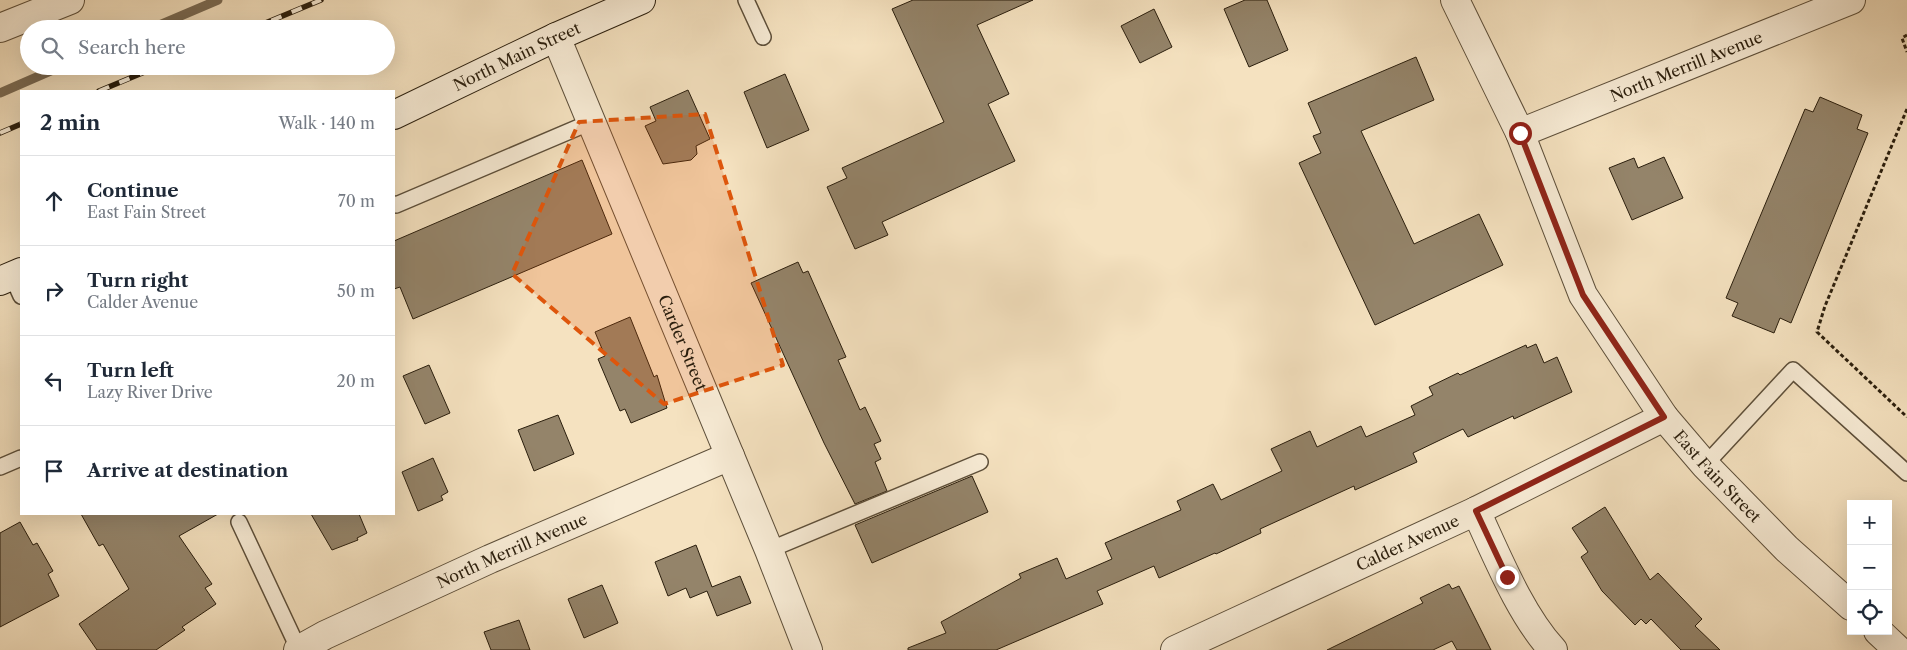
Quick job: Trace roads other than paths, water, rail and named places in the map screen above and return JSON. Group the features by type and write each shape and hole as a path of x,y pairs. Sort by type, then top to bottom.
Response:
{"street":[{"path":"0,28 70,0"},
{"name":"North Main Street","path":"395,115 556,37 640,0"},
{"name":"East Fain Street","path":"1455,0 1520,133 1583,295 1664,417 1705,465 1788,549 1847,602"},
{"name":"North Merrill Avenue","path":"1520,133 1851,0"},
{"name":"Carder Street","path":"556,37 769,550 808,650"},
{"name":"Calder Avenue","path":"1174,650 1476,511 1664,417"},
{"name":"North Merrill Avenue","path":"298,650 325,635 490,559 730,456"},
{"path":"1476,511 1507,577 1539,634 1553,650"},
{"path":"1882,635 1898,650"}],"lane":[{"path":"746,0 764,37"},
{"path":"395,204 592,122"},
{"path":"1705,465 1793,370 1907,473"},
{"path":"0,467 20,458"},
{"path":"769,550 980,462"},
{"path":"239,522 298,650"}],"waterway":[{"path":"171,20 218,0"},
{"path":"0,93 41,75"}],"railway":[{"path":"273,20 321,0"},
{"path":"101,90 137,75"},
{"path":"0,133 20,124"}]}
